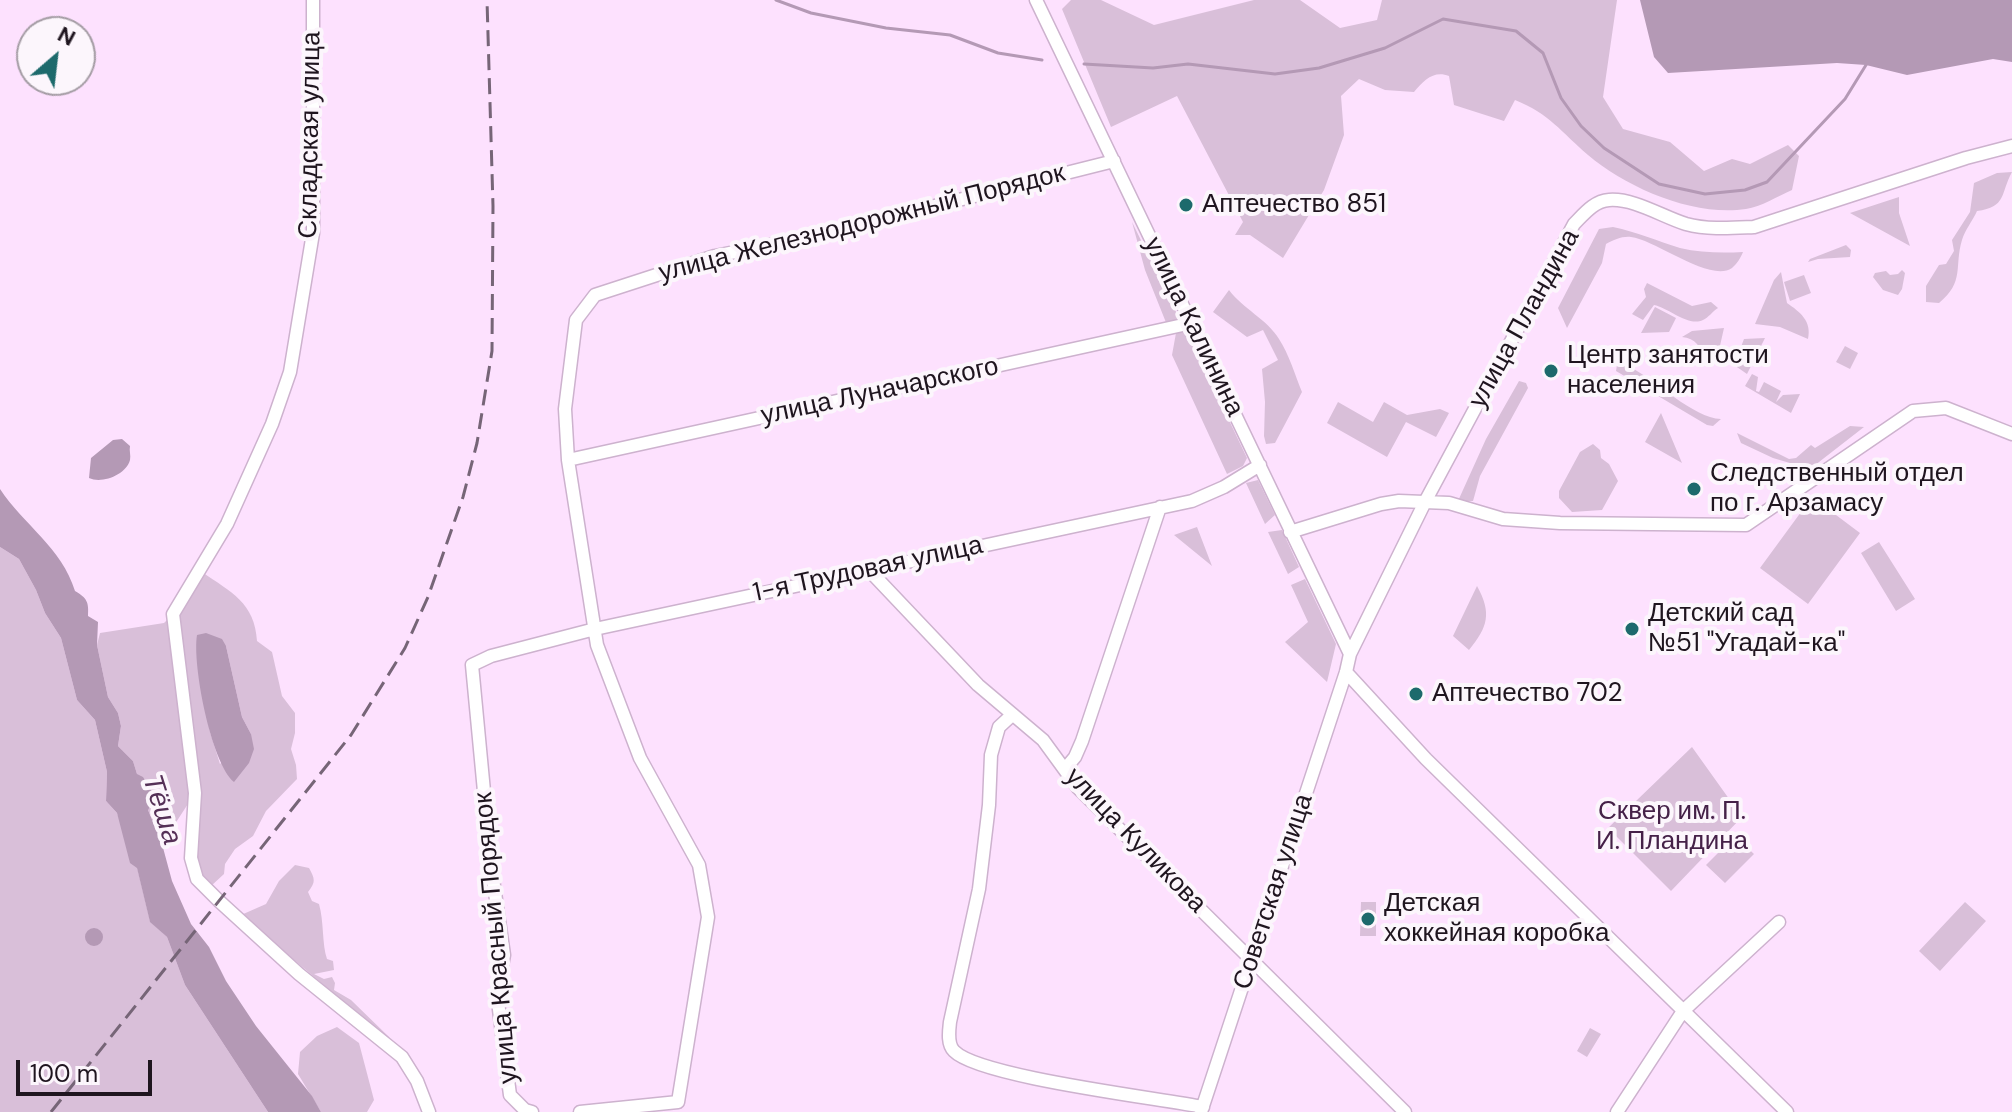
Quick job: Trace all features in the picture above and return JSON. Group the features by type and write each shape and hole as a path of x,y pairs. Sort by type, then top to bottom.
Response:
{"street":[{"name":"Складская улица","path":"313,0 313,233 290,372 272,424 227,524 173,614 195,793 191,858 197,879 219,901 299,974 402,1057 417,1081 429,1112"},
{"name":"улица Калинина","path":"1036,0 1350,654"},
{"name":"улица Пландина","path":"1350,654 1426,500 1574,224 1592,206 1611,199 1690,225 1724,229 1754,227 2012,146"},
{"name":"улица Железнодорожный Порядок","path":"568,460 565,409 576,320 595,295 715,256 819,235 1114,161"},
{"name":"улица Луначарского","path":"568,460 1192,323"},
{"path":"1290,532 1381,504 1426,500 1449,503 1503,519 1560,523 1746,525 1913,411 1946,408 2012,434"},
{"path":"568,460 597,645 640,758 699,865 708,917 681,1107 580,1112"},
{"name":"1-я Трудовая улица","path":"472,665 491,656 595,629 1192,501 1224,487 1260,465"},
{"path":"1065,769 1082,741 1160,507"},
{"name":"улица Куликова","path":"868,569 978,685 1037,734 1078,788 1405,1112"},
{"name":"Советская улица","path":"1202,1109 1350,654"},
{"name":"улица Красный Порядок","path":"472,665 491,865 504,955 497,994 510,1095 529,1111"},
{"path":"1346,672 1360,691 1426,759 1787,1112"},
{"path":"1012,715 999,727 991,755 989,805 979,889 950,1022 949,1041 953,1051 968,1060 1009,1072 1202,1109"},
{"path":"1617,1112 1683,1011 1779,922"}],"green space":[{"path":"1071,0 1101,0 1154,25 1254,0 1300,0 1340,28 1377,20 1382,0 1617,0 1603,97 1623,129 1670,142 1704,171 1732,159 1750,164 1788,145 1799,156 1792,190 1746,209 1705,209 1683,204 1641,189 1604,167 1546,117 1515,100 1504,121 1454,105 1449,76 1444,74 1434,75 1414,92 1385,90 1359,79 1341,96 1344,135 1324,190 1283,258 1250,235 1235,235 1243,222 1177,96 1111,127 1062,9"},
{"path":"2012,172 1998,203 1977,211 1965,233 1952,288 1939,303 1926,302 1926,286 1939,265 1946,264 1954,251 1952,240 1970,212 1974,183 1997,173"},
{"path":"1899,197 1899,213 1910,246 1850,213"},
{"path":"1132,222 1181,322 1167,325 1145,270"},
{"path":"1613,227 1688,250 1743,252 1732,268 1710,270 1642,240 1628,237 1615,240 1606,244 1602,263 1567,328 1558,308 1599,229"},
{"path":"1846,245 1851,250 1850,257 1808,262 1810,259"},
{"path":"1902,270 1905,273 1898,295 1883,290 1873,277 1875,273 1886,271 1890,275"},
{"path":"1781,272 1787,303 1807,322 1808,339 1780,327 1755,324 1774,280"},
{"path":"1804,275 1811,293 1790,301 1784,282"},
{"path":"1647,283 1692,306 1711,302 1718,308 1705,319 1691,321 1654,305 1643,320 1632,314 1646,297 1644,289"},
{"path":"1229,290 1274,332 1286,351 1302,392 1275,443 1266,444 1264,436 1262,369 1278,360 1263,330 1247,337 1213,312"},
{"path":"1655,307 1676,318 1669,332 1641,333"},
{"path":"1724,328 1717,359 1703,359 1697,344 1682,337 1692,331"},
{"path":"1186,330 1247,458 1243,466 1227,474 1172,355 1176,333"},
{"path":"1765,338 1747,374 1734,365 1744,339"},
{"path":"1845,346 1858,353 1850,369 1836,362"},
{"path":"1633,356 1630,367 1687,406 1721,419 1713,426 1707,425 1616,371 1617,365"},
{"path":"1752,374 1758,377 1756,391 1759,392 1764,382 1781,391 1776,402 1783,395 1800,394 1791,413 1745,386"},
{"path":"1519,381 1526,383 1528,388 1480,476 1473,501 1458,501 1486,439"},
{"path":"1338,402 1373,422 1384,402 1407,415 1440,409 1449,413 1436,437 1406,422 1387,457 1327,423"},
{"path":"1661,413 1682,463 1645,442"},
{"path":"1850,426 1864,427 1810,469 1773,458 1741,443 1737,433 1789,459 1796,458 1811,445 1815,448"},
{"path":"1593,444 1600,450 1601,458 1609,464 1618,481 1602,510 1572,512 1559,498 1559,491 1580,452"},
{"path":"1258,480 1275,515 1265,524 1246,483"},
{"path":"1812,497 1860,533 1808,604 1760,568"},
{"path":"1197,527 1212,566 1174,535"},
{"path":"1282,530 1299,567 1288,574 1268,532"},
{"path":"1879,542 1915,599 1896,611 1861,553"},
{"path":"0,547 19,559 61,638 77,700 95,720 107,772 106,801 117,813 137,867 150,921 167,937 185,985 268,1112 0,1112"},
{"path":"202,572 232,593 252,617 257,641 272,652 282,696 295,713 291,749 297,779 266,811 253,836 235,849 225,864 224,874 211,886 206,883 197,862 176,618","holes":["226,646 242,717 251,734 220,764 210,732 200,674"]},
{"path":"1305,579 1336,644 1327,682 1285,642 1308,622 1291,585"},
{"path":"1477,586 1485,604 1486,620 1469,650 1453,636"},
{"path":"173,614 195,793 162,844 133,761 118,746 121,726 118,713 108,697 97,645 100,633 164,623"},
{"name":"Сквер им. П. И. Пландина","path":"1692,747 1742,817 1671,891 1608,828"},
{"path":"1735,836 1754,854 1725,883 1706,865"},
{"path":"295,865 309,868 314,880 308,892 312,901 319,904 325,953 327,959 333,961 334,970 314,974 324,979 332,977 334,990 351,1000 390,1041 241,915 266,904 279,881"},
{"name":"Детская хоккейная коробка","path":"1361,902 1376,902 1376,936 1360,936"},
{"path":"1965,902 1986,921 1940,971 1919,951"},
{"path":"337,1027 359,1043 374,1100 367,1112 321,1112 298,1074 300,1052 317,1036"},
{"path":"1590,1028 1601,1034 1587,1057 1577,1051"}],"shaded area":[{"path":"1640,0 2012,0 2012,62 1993,59 1907,75 1866,65 1837,63 1668,73 1654,57"},
{"path":"122,439 130,446 130,460 124,470 107,479 89,478 91,458 113,440"},
{"path":"0,489 52,549 75,591 86,601 88,616 98,622 97,645 108,697 118,713 121,726 118,746 133,761 137,774 143,777 155,797 148,810 172,881 191,924 209,947 226,981 256,1026 312,1096 321,1112 268,1112 185,985 167,937 150,922 137,868 130,863 117,813 106,801 107,772 95,720 77,700 61,638 19,559 0,547"},
{"path":"206,633 222,639 226,646 242,717 251,734 254,749 249,763 234,782 218,755 200,689 197,635"},
{"path":"94,928 103,937 94,946 85,937"}],"waterway":[{"path":"776,0 811,13 886,28 950,35 998,53 1042,60"},
{"path":"1084,64 1153,68 1188,64 1275,74 1319,68 1385,48 1443,19 1516,31 1543,53 1561,98 1581,126 1604,148 1659,184 1705,194 1745,190 1767,182 1845,99 1866,65"}],"railway":[{"path":"51,1112 351,735 405,648 428,597 463,497 477,443 492,351 493,206 487,0"}],"place":[{"name":"Аптечество 851","path":"1186,205"},
{"name":"Центр занятости населения","path":"1551,371"},
{"name":"Следственный отдел по г. Арзамасу","path":"1694,489"},
{"name":"Детский сад №51 \"Угадай-ка\"","path":"1632,629"},
{"name":"Аптечество 702","path":"1416,694"},
{"name":"Детская хоккейная коробка","path":"1368,919"}],"water label":[{"name":"Тёша","path":"161,810"}]}
